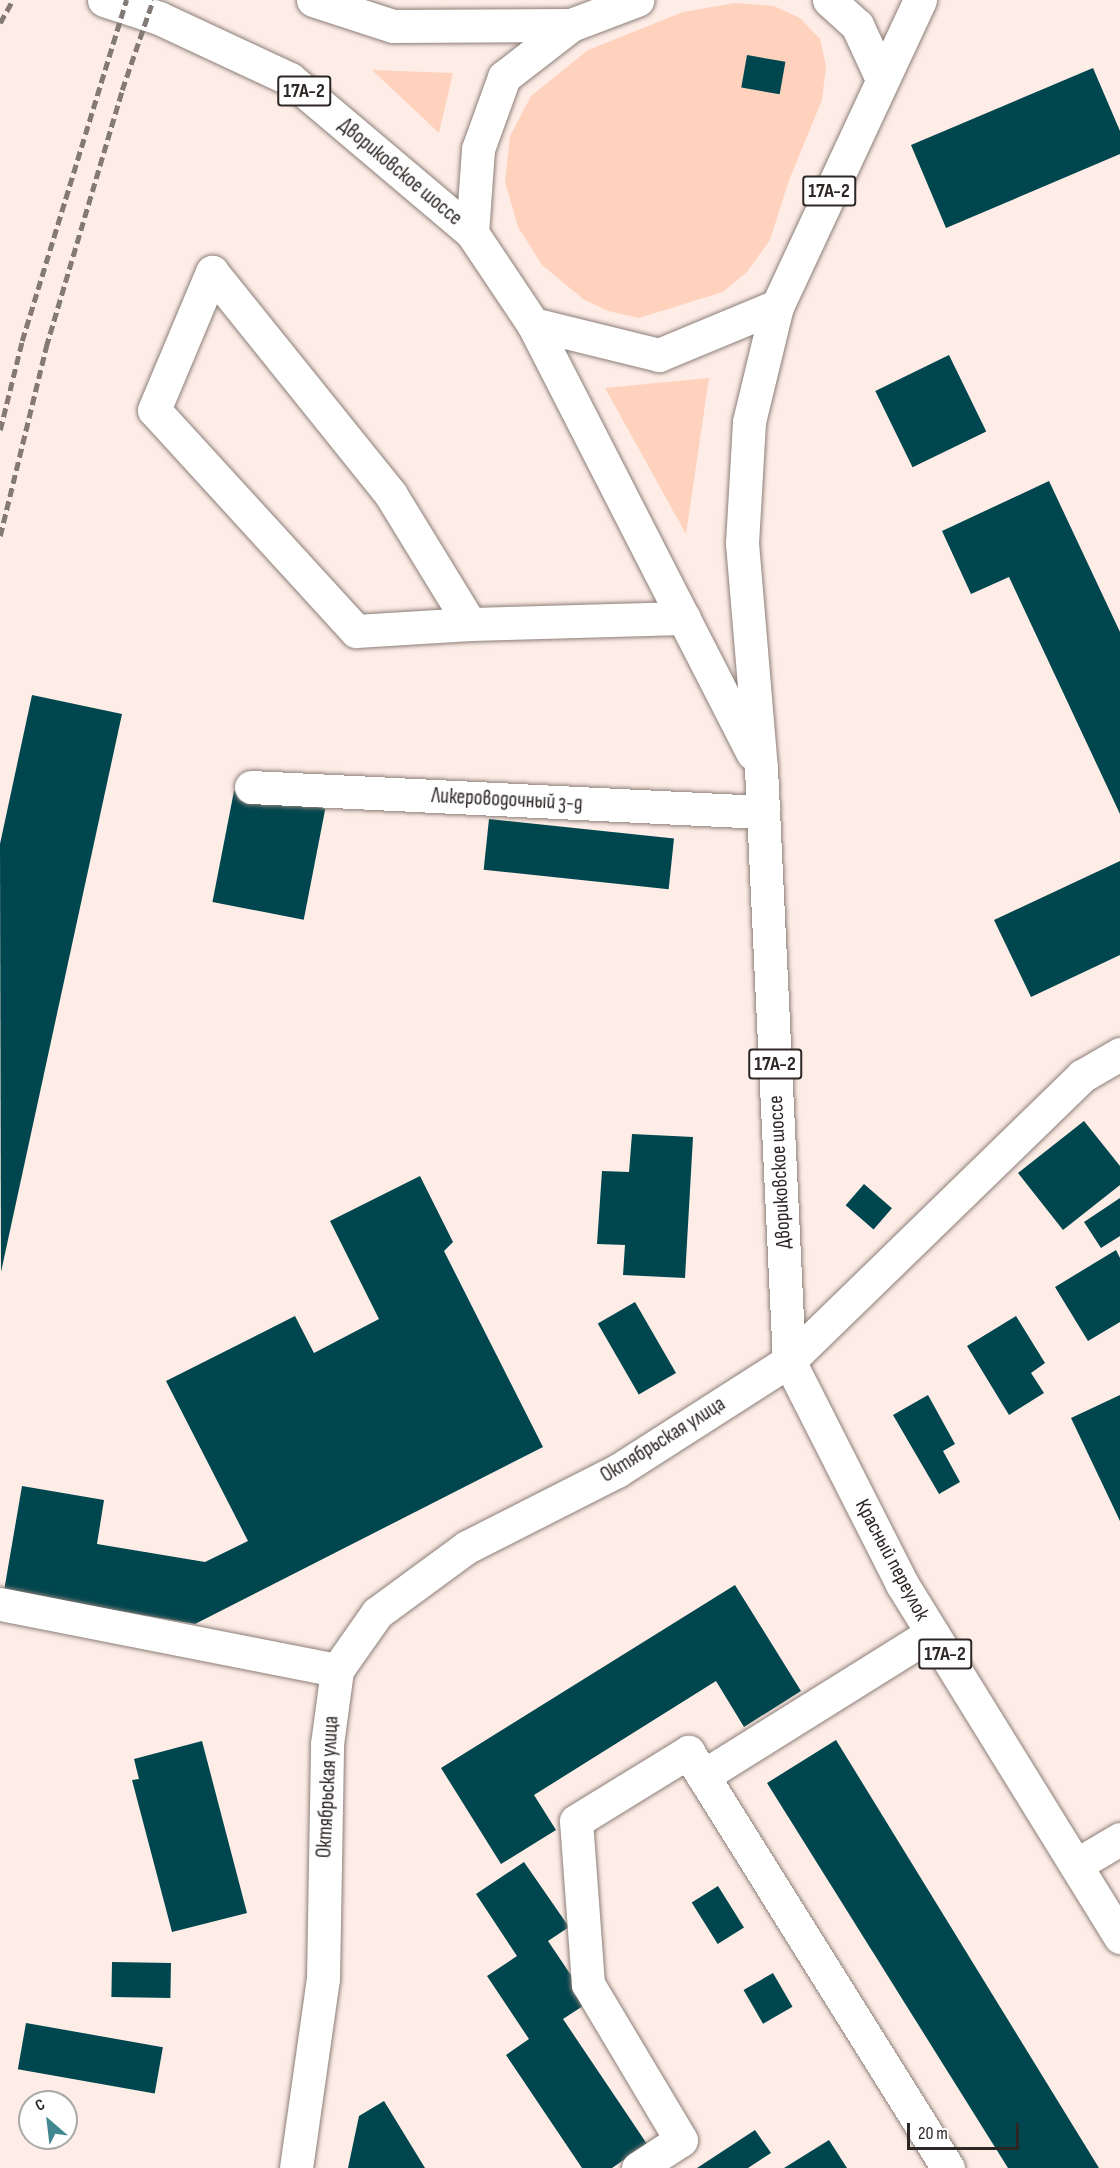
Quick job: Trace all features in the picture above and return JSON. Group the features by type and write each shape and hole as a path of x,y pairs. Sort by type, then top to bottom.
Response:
{"main road":[{"name":"Двориковское шоссе","path":"104,0 159,18 290,79 472,233"},
{"path":"313,0 393,26 571,25"},
{"path":"472,233 478,149 504,77 571,25 637,0"},
{"path":"829,0 857,25 882,77"},
{"path":"882,77 920,0"},
{"name":"17А-2","path":"777,306 882,77"},
{"name":"17А-2","path":"472,233 534,324"},
{"path":"470,624 391,495 212,272 154,410 356,631 470,624 684,618"},
{"name":"Двориковское шоссе","path":"777,306 749,422 742,543 761,768 789,1360"},
{"path":"534,324 659,355 777,306"},
{"path":"534,324 761,768"},
{"name":"Ликероводочный з-д","path":"251,787 763,812"},
{"name":"Октябрьская улица","path":"296,2168 323,1979 327,1744 337,1671 377,1613 467,1547 617,1471 789,1360 1082,1076 1120,1054"},
{"name":"Красный переулок","path":"789,1360 902,1584 1120,1937"},
{"path":"0,1604 337,1671"},
{"path":"704,1776 932,1633"},
{"path":"638,2168 681,2140 588,1984 576,1821 688,1752 948,2168"},
{"path":"1076,1865 1120,1839"}],"shaded area":[{"path":"735,3 774,6 800,18 820,39 826,66 822,100 789,180 770,240 747,272 723,292 639,318 608,311 583,299 542,265 518,227 505,182 510,136 531,96 588,50 683,12"},
{"path":"372,70 453,73 439,133"},
{"path":"709,378 686,534 605,388"}],"building":[{"path":"747,55 785,62 780,94 741,87"},
{"path":"1093,68 1120,131 1120,154 946,228 911,145"},
{"path":"949,355 986,431 913,467 875,391"},
{"path":"1049,481 1120,632 1120,814 1009,577 971,594 942,531"},
{"path":"32,695 122,714 1,1272 0,844"},
{"path":"234,791 325,809 304,920 212,902"},
{"path":"489,819 674,838 669,889 484,870"},
{"path":"1120,861 1120,955 1031,997 994,920"},
{"path":"1084,1121 1120,1166 1120,1185 1063,1230 1018,1173"},
{"path":"632,1134 693,1137 685,1278 623,1275 625,1245 597,1244 602,1171 629,1172"},
{"path":"420,1176 453,1242 444,1251 543,1447 195,1624 4,1591 22,1486 104,1500 97,1544 205,1562 248,1541 166,1381 295,1316 314,1353 379,1319 330,1221"},
{"path":"864,1184 892,1208 874,1229 846,1205"},
{"path":"1120,1198 1120,1236 1101,1248 1084,1222"},
{"path":"1116,1250 1120,1258 1120,1322 1088,1341 1055,1287"},
{"path":"635,1302 676,1373 639,1395 598,1324"},
{"path":"1016,1316 1045,1363 1031,1373 1044,1393 1009,1415 967,1346"},
{"path":"928,1395 955,1444 943,1451 960,1482 939,1494 893,1415"},
{"path":"1120,1395 1120,1521 1071,1418"},
{"path":"735,1585 801,1691 744,1727 716,1681 534,1795 556,1830 501,1864 441,1768"},
{"path":"836,1740 1099,2168 1008,2168 767,1783"},
{"path":"202,1741 247,1913 172,1932 132,1780 139,1779 134,1759"},
{"path":"524,1862 569,1927 548,1941 589,2002 563,2019 647,2144 612,2168 582,2168 506,2055 529,2039 487,1976 517,1956 476,1894"},
{"path":"718,1886 744,1928 718,1944 692,1902"},
{"path":"112,1962 171,1963 170,1998 111,1997"},
{"path":"773,1973 792,2007 763,2024 744,1990"},
{"path":"26,2023 163,2047 155,2093 18,2069"},
{"path":"384,2101 425,2168 348,2168 359,2116"},
{"path":"755,2130 771,2153 748,2168 697,2168"},
{"path":"829,2140 847,2168 784,2168"}],"railway":[{"path":"0,23 13,0"},
{"path":"0,430 22,341 126,0"},
{"path":"0,536 46,347 122,90 153,0"}]}
